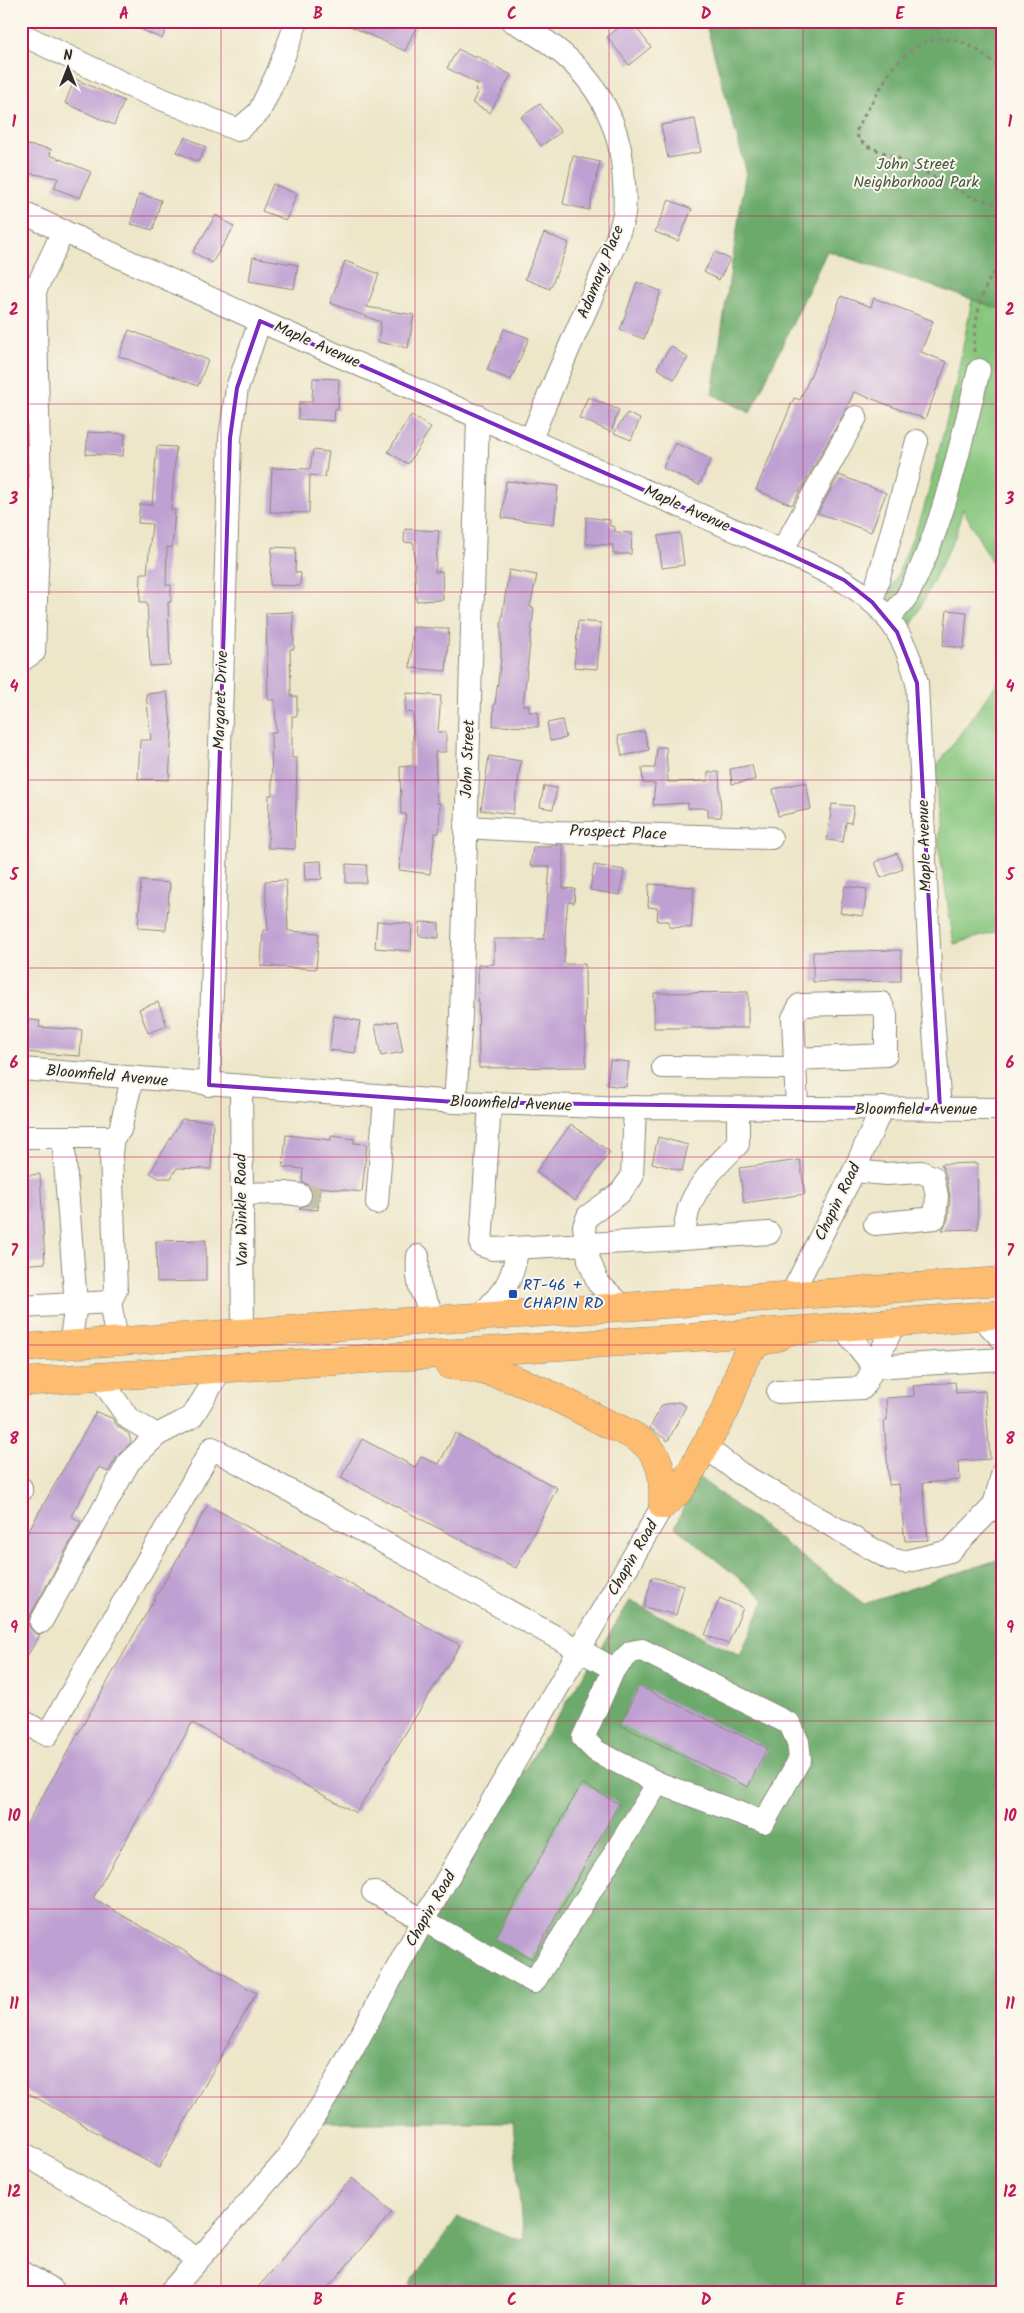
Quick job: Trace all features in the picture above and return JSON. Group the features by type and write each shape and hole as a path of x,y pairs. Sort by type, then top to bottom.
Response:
{"highway":[{"path":"21,1348 481,1315 1003,1281"},
{"path":"21,1382 803,1330 991,1315"},
{"path":"663,1505 682,1489 727,1407 737,1374 751,1350 760,1342 803,1330"},
{"path":"363,1359 474,1367 507,1375 540,1388 635,1438 651,1450 658,1462 663,1478 663,1505"}],"street":[{"path":"21,34 127,85 238,130 259,112 278,74 297,21"},
{"name":"Adamary Place","path":"512,21 545,39 564,54 596,89 616,132 622,155 624,184 624,214 608,258 531,439"},
{"name":"Maple Avenue","path":"21,212 782,551 844,580 872,602 888,620 906,649 917,683 931,991 940,1109"},
{"path":"21,661 34,652 30,548 40,492 38,428 28,287 64,231"},
{"name":"Margaret Drive","path":"209,1085 230,438 237,388 260,320"},
{"path":"888,620 906,597 934,533 979,370"},
{"path":"21,405 38,428"},
{"name":"John Street","path":"455,1102 461,1016 478,416"},
{"path":"782,551 856,418"},
{"path":"872,602 917,441"},
{"name":"Prospect Place","path":"465,827 554,832 771,838"},
{"path":"663,1067 795,1063 797,1108"},
{"name":"Bloomfield Avenue","path":"21,1069 241,1088 490,1104 635,1107 1003,1109"},
{"path":"117,1341 110,1302 116,1290 111,1153 113,1137 120,1130 132,1078"},
{"name":"Van Winkle Road","path":"241,1088 243,1332"},
{"path":"377,1203 385,1098"},
{"path":"490,1104 481,1245 493,1249 769,1233"},
{"path":"623,1306 598,1283 590,1260 584,1226 588,1216 620,1193 632,1178 635,1107"},
{"path":"682,1239 690,1207 699,1188 738,1144 738,1108"},
{"name":"Chapin Road","path":"791,1296 854,1171 882,1108"},
{"path":"21,1137 113,1137"},
{"path":"64,1137 76,1304 70,1345"},
{"path":"854,1171 886,1174 921,1172 933,1177 937,1196 935,1218 875,1224"},
{"path":"242,1194 287,1193 300,1195"},
{"path":"481,1315 500,1294 515,1270 517,1248"},
{"path":"418,1256 417,1279 420,1291 436,1319"},
{"path":"21,1307 110,1302"},
{"path":"991,1315 1003,1340"},
{"path":"778,1392 863,1388 895,1322"},
{"path":"841,1326 874,1367"},
{"path":"874,1367 1003,1360"},
{"path":"41,1622 129,1462 157,1435 192,1417 222,1368"},
{"path":"99,1376 128,1418 157,1435"},
{"path":"704,1446 741,1474 890,1559 904,1562 950,1550 989,1511 994,1502 1003,1471"},
{"path":"21,1720 47,1735 212,1448 581,1649 614,1669"},
{"name":"Chapin Road","path":"170,2292 197,2259 287,2159 326,2098 424,1919 663,1505"},
{"path":"642,1650 790,1724 798,1742 800,1759 764,1822 658,1782 596,1751 583,1738 614,1669 631,1652 642,1650"},
{"path":"373,1892 534,1982 658,1782"},
{"path":"21,2152 158,2233 197,2259"},
{"path":"21,2272 53,2290 52,2292"}],"path":[{"path":"1003,73 983,54 965,43 948,38 929,40 912,49 896,64 861,119 856,132 859,140 869,147 898,158 970,196 1003,206"},
{"path":"979,370 975,355 974,336 979,310 989,281 1003,263"}],"highlighted area":[{"path":"260,321 782,551 844,580 872,602 897,632 917,683 940,1109 455,1102 209,1085 230,438 237,388"}],"green space":[{"name":"John Street Neighborhood Park","path":"705,21 1003,21 1003,303 998,308 827,251 750,413 712,394 746,170"},
{"path":"1003,41 1003,583 963,509 956,535 910,628 888,598 923,512 954,392 975,285"},
{"path":"1003,675 1003,930 954,944 939,849 936,767"},
{"path":"697,1476 864,1604 1003,1558 1003,2292 413,2292 410,2284 458,2217 523,2241 513,2122 313,2122 423,1931 630,1601 740,1655 765,1599 675,1527"}],"building":[{"path":"123,21 170,21 162,39"},
{"path":"339,21 402,21 416,27 405,51"},
{"path":"626,21 631,21 651,47 629,65 607,37"},
{"path":"458,49 475,58 476,56 511,75 490,113 472,103 478,92 475,90 478,84 447,68"},
{"path":"75,79 124,101 114,125 65,103"},
{"path":"540,104 561,132 541,146 521,117"},
{"path":"695,119 701,152 668,158 661,125"},
{"path":"185,137 206,147 198,162 177,152"},
{"path":"21,144 51,149 50,155 91,172 80,198 54,188 58,178 21,172"},
{"path":"573,156 600,162 589,210 563,204"},
{"path":"273,184 297,194 286,220 262,211"},
{"path":"139,194 161,200 153,230 131,224"},
{"path":"669,200 692,209 678,241 655,232"},
{"path":"216,215 234,227 212,263 193,252"},
{"path":"544,233 569,243 550,289 525,279"},
{"path":"715,252 730,259 719,280 704,272"},
{"path":"253,257 298,265 294,289 249,281"},
{"path":"345,261 379,274 367,307 414,315 408,348 378,342 381,322 330,303"},
{"path":"637,282 661,291 644,339 620,330"},
{"path":"841,296 871,307 874,298 933,321 921,352 947,362 925,419 854,392 847,408 792,505 756,490 794,398 800,400 825,342"},
{"path":"504,329 529,338 511,380 487,370"},
{"path":"129,330 208,360 198,386 119,356"},
{"path":"671,346 688,358 674,379 657,368"},
{"path":"313,378 339,379 338,410 335,409 334,421 298,419 299,402 312,402"},
{"path":"588,397 619,410 611,432 579,418"},
{"path":"627,413 640,419 631,440 614,433"},
{"path":"411,415 431,428 408,464 388,452"},
{"path":"88,432 125,434 123,456 86,454"},
{"path":"675,443 711,459 699,485 663,468"},
{"path":"157,446 176,447 171,510 175,510 172,548 167,547 166,585 171,585 171,602 168,602 170,665 150,666 147,602 140,602 141,573 147,573 152,524 138,523 140,504 152,505"},
{"path":"313,450 329,452 325,477 310,475 309,513 270,512 272,468 310,469"},
{"path":"839,475 886,493 871,532 818,513"},
{"path":"506,481 558,486 554,524 502,518"},
{"path":"586,517 610,520 610,526 615,527 615,532 632,533 631,554 613,554 613,545 586,544"},
{"path":"405,529 439,531 435,572 442,571 443,600 416,601 414,543 404,542"},
{"path":"680,533 684,565 662,568 658,536"},
{"path":"272,547 296,548 295,572 301,573 300,586 270,585"},
{"path":"509,570 537,575 530,607 534,608 523,705 529,705 529,712 538,712 538,727 493,726 494,704 501,659 501,624"},
{"path":"947,610 967,612 964,648 943,646"},
{"path":"293,612 294,649 290,649 291,696 297,696 297,716 292,716 292,758 297,758 295,849 268,848 269,795 272,795 271,733 276,733 275,700 268,700 266,613"},
{"path":"578,621 601,623 597,669 574,667"},
{"path":"413,627 449,629 446,671 410,668"},
{"path":"167,692 172,731 169,780 138,779 140,740 151,740 146,694"},
{"path":"407,693 441,696 438,732 446,732 446,752 435,752 437,803 440,803 439,833 435,833 430,874 399,870 406,814 401,814 400,767 413,766 413,713 405,712"},
{"path":"562,720 566,738 550,741 547,723"},
{"path":"644,731 649,750 622,756 618,736"},
{"path":"657,747 666,747 668,782 708,781 708,772 719,772 721,817 708,817 708,808 688,808 688,803 653,805 655,784 643,783 642,768 655,768"},
{"path":"489,756 521,761 513,814 481,810"},
{"path":"752,765 755,780 732,784 730,769"},
{"path":"806,782 811,809 778,816 773,789"},
{"path":"544,786 557,788 553,809 540,807"},
{"path":"832,804 854,806 851,823 846,822 843,842 827,840"},
{"path":"551,845 563,845 563,888 575,889 574,903 568,902 564,964 585,964 586,1067 479,1068 478,965 494,964 494,939 544,939 550,866 530,866 533,847 551,847"},
{"path":"897,853 903,869 881,878 875,862"},
{"path":"321,861 322,879 305,880 304,862"},
{"path":"346,864 367,865 366,883 346,883"},
{"path":"594,865 624,870 620,895 590,890"},
{"path":"286,880 288,931 319,933 316,969 261,966 263,930 268,930 265,881"},
{"path":"141,881 170,883 166,930 138,928"},
{"path":"649,884 694,887 691,928 669,927 669,921 657,921 658,908 648,907"},
{"path":"845,886 867,889 863,916 840,913"},
{"path":"377,921 412,924 411,951 375,948"},
{"path":"420,922 439,923 439,938 419,936"},
{"path":"901,950 901,981 813,982 813,952"},
{"path":"748,992 748,1028 654,1028 654,993"},
{"path":"158,1002 167,1026 148,1033 139,1009"},
{"path":"334,1016 360,1021 355,1053 329,1050"},
{"path":"21,1019 40,1021 39,1027 82,1030 80,1056 21,1052"},
{"path":"397,1021 403,1052 381,1056 375,1025"},
{"path":"610,1060 629,1062 626,1087 607,1085"},
{"path":"182,1119 213,1121 211,1169 177,1168 171,1178 159,1178 150,1173"},
{"path":"571,1124 610,1152 575,1201 536,1172"},
{"path":"286,1135 331,1140 331,1136 354,1139 354,1143 367,1144 362,1192 320,1187 318,1210 299,1208 310,1203 312,1191 309,1185 302,1182 303,1169 283,1167"},
{"path":"658,1137 688,1145 682,1171 652,1163"},
{"path":"800,1160 805,1194 744,1203 739,1168"},
{"path":"977,1163 978,1229 942,1230 948,1220 950,1197 946,1174 941,1164"},
{"path":"40,1174 45,1263 21,1265 21,1176"},
{"path":"206,1240 206,1281 157,1282 156,1241"},
{"path":"955,1382 956,1393 985,1391 990,1459 959,1461 960,1480 923,1483 928,1540 905,1541 899,1484 889,1485 884,1420 887,1420 886,1398 914,1396 913,1386"},
{"path":"678,1402 686,1406 668,1441 650,1428 662,1405"},
{"path":"96,1412 112,1418 117,1426 129,1434 131,1442 118,1455 108,1472 99,1467 71,1516 81,1522 30,1616 28,1622 30,1628 34,1633 40,1635 21,1666 21,1544"},
{"path":"455,1433 557,1488 516,1568 341,1478 362,1439 415,1467 421,1457 439,1464"},
{"path":"208,1505 460,1645 356,1813 192,1723 93,1898 256,1993 159,2168 21,2089 21,1834"},
{"path":"652,1577 684,1585 676,1615 644,1607"},
{"path":"720,1598 743,1608 728,1644 705,1635"},
{"path":"639,1686 767,1748 748,1787 620,1725"},
{"path":"582,1783 619,1804 532,1959 495,1938"},
{"path":"352,2178 392,2212 324,2292 254,2292"}],"tunnel":[{"path":"300,1195 319,1197"}],"place":[{"name":"RT-46 + CHAPIN RD","path":"513,1294"}]}
